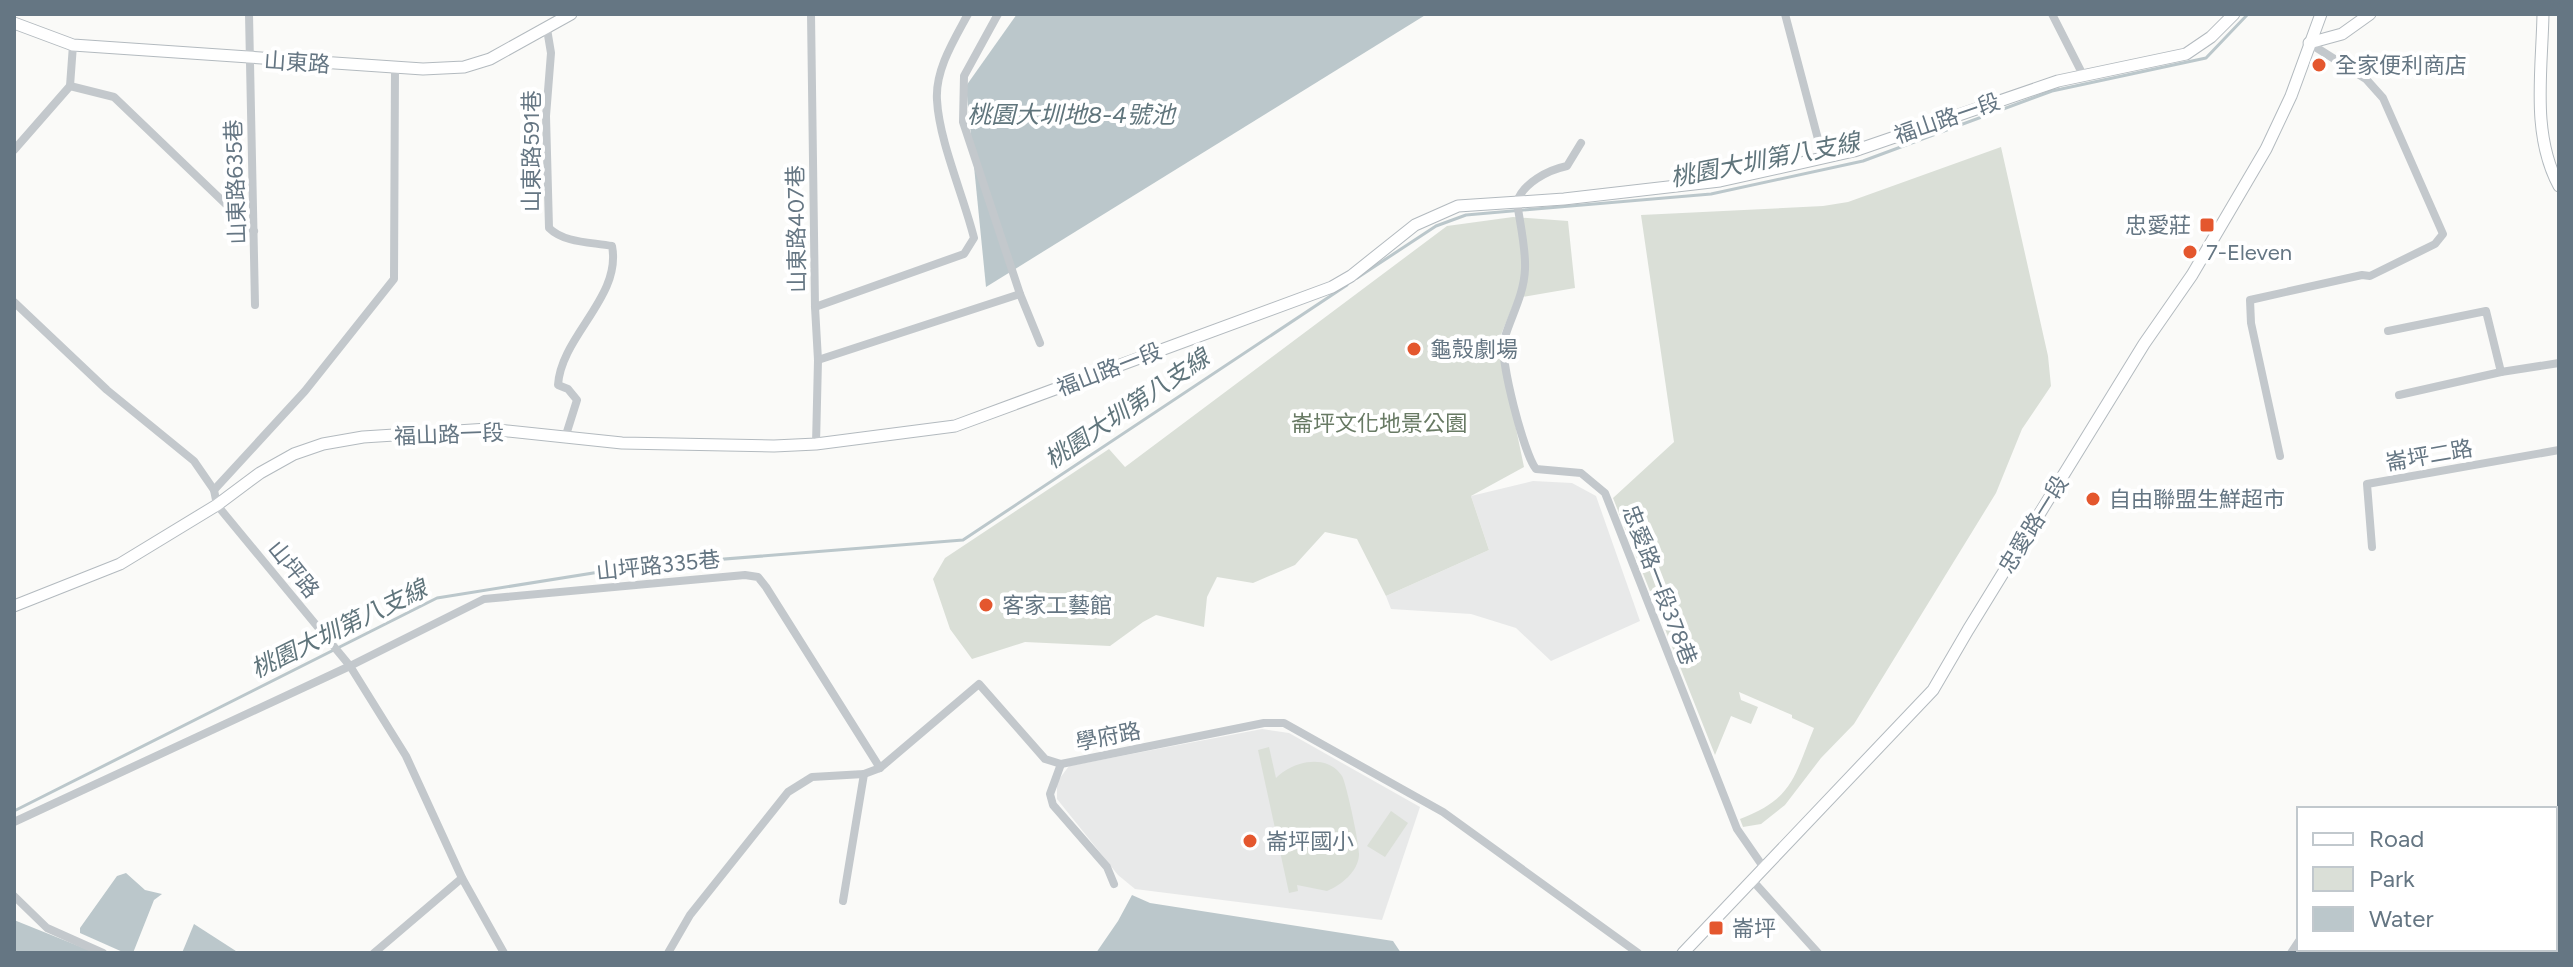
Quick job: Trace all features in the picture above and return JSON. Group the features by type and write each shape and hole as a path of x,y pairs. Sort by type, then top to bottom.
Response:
{"street":[{"name":"山東路635巷","path":"249,14 255,305"},
{"name":"山東路","path":"14,23 73,45 395,68 464,67 490,59 547,29 557,18 571,14"},
{"name":"山東路407巷","path":"811,14 818,360 816,444"},
{"path":"815,307 964,254 974,238 936,99 944,60 968,14"},
{"path":"998,14 964,76 963,122 1020,294 1040,343"},
{"path":"1785,14 1823,158"},
{"path":"2052,14 2083,75"},
{"name":"福山路一段","path":"14,606 120,564 294,454 344,440 488,429 672,446 816,444 955,426 1332,287 1351,276 1415,225 1458,206 1518,208 1720,181 1854,151 2058,81 2186,54 2211,37 2234,14"},
{"name":"忠愛路一段","path":"1683,953 1933,690 2144,344 2192,275 2266,149 2291,96 2321,14"},
{"path":"2309,43 2342,34 2370,14"},
{"path":"2543,14 2543,146 2559,186"},
{"name":"山東路591巷","path":"547,29 551,53 546,116 549,228 564,238 612,246 614,258 600,297 559,369 558,385 568,389 577,400 565,438"},
{"path":"2280,456 2251,323 2250,300 2362,275 2370,276 2435,244 2443,234 2383,98 2366,79 2309,43"},
{"path":"14,150 70,86 73,45"},
{"path":"214,490 305,391 394,279 395,68"},
{"path":"70,86 114,97 255,231"},
{"path":"1518,208 1520,193 1526,186 1567,166 1581,143"},
{"name":"忠愛路一段378巷","path":"1518,208 1525,268 1522,293 1503,343 1519,431 1529,460 1536,469 1581,473 1605,493 1737,829 1764,868"},
{"path":"818,360 1020,294"},
{"name":"山坪路","path":"14,302 107,390 194,461 214,490 217,505 350,666 406,756 462,878 504,953"},
{"path":"2388,331 2486,311 2501,372"},
{"path":"2399,395 2501,372 2559,363"},
{"name":"崙坪二路","path":"2372,547 2367,484 2559,450"},
{"name":"山坪路335巷","path":"350,666 484,599 745,575 758,577 880,768"},
{"path":"14,822 350,666"},
{"name":"學府路","path":"668,953 690,915 788,792 812,777 864,774 880,768 979,684 1045,759 1061,764 1264,723 1284,723 1443,812 1638,953"},
{"path":"1061,764 1050,794 1053,805 1107,867 1114,884"},
{"path":"843,901 864,774"},
{"path":"374,953 462,878"},
{"path":"1752,880 1818,953"},
{"path":"14,896 47,928 103,953"}],"shaded area":[{"path":"1533,481 1572,483 1596,496 1640,621 1551,661 1516,628 1471,614 1391,609 1386,596 1489,550 1471,496"},
{"name":"崙坪國小","path":"1262,729 1289,733 1420,807 1382,920 1135,889 1118,875 1057,799 1057,782 1069,766"}],"green space":[{"path":"2001,147 2048,356 2051,386 2022,429 1996,493 1854,724 1821,758 1785,805 1761,824 1743,827 1740,819 1771,803 1789,784 1814,728 1739,692 1741,700 1758,707 1751,724 1731,716 1715,755 1613,498 1674,442 1641,215 1823,206 1848,202"},
{"name":"崙坪文化地景公園","path":"1513,217 1568,221 1575,288 1516,298 1498,342 1524,467 1471,496 1489,550 1386,596 1357,539 1325,532 1295,565 1253,583 1217,577 1207,597 1204,627 1156,615 1110,646 1025,642 972,659 950,629 933,579 945,558 1109,449 1125,467 1447,226"},
{"path":"1269,747 1276,778 1291,768 1309,762 1327,764 1342,776 1359,855 1356,867 1348,877 1327,891 1297,885 1298,891 1289,893 1258,750"},
{"path":"1391,811 1408,823 1385,857 1367,846"}],"water":[{"name":"桃園大圳地8-4號池","path":"1017,14 1427,14 986,287 966,86"},
{"path":"126,873 145,890 162,894 154,900 133,953 125,953 80,933 80,928 117,876"},
{"path":"1132,895 1150,903 1393,941 1401,953 1096,953"},
{"path":"14,920 96,953 14,953"},
{"path":"194,924 239,953 182,953"}],"waterway":[{"name":"桃園大圳第八支線","path":"1357,278 1436,226 1466,215 1711,194 1863,161 2052,91 2206,58 2248,14"},
{"name":"桃園大圳第八支線","path":"14,811 437,598 637,566 963,540 1347,285"}],"place":[{"name":"全家便利商店","path":"2319,65"},
{"name":"忠愛莊","path":"2207,225"},
{"name":"7-Eleven","path":"2190,252"},
{"name":"龜殼劇場","path":"1414,349"},
{"name":"自由聯盟生鮮超市","path":"2093,499"},
{"name":"客家工藝館","path":"986,605"},
{"name":"崙坪國小","path":"1250,841"},
{"name":"崙坪","path":"1716,928"}]}
